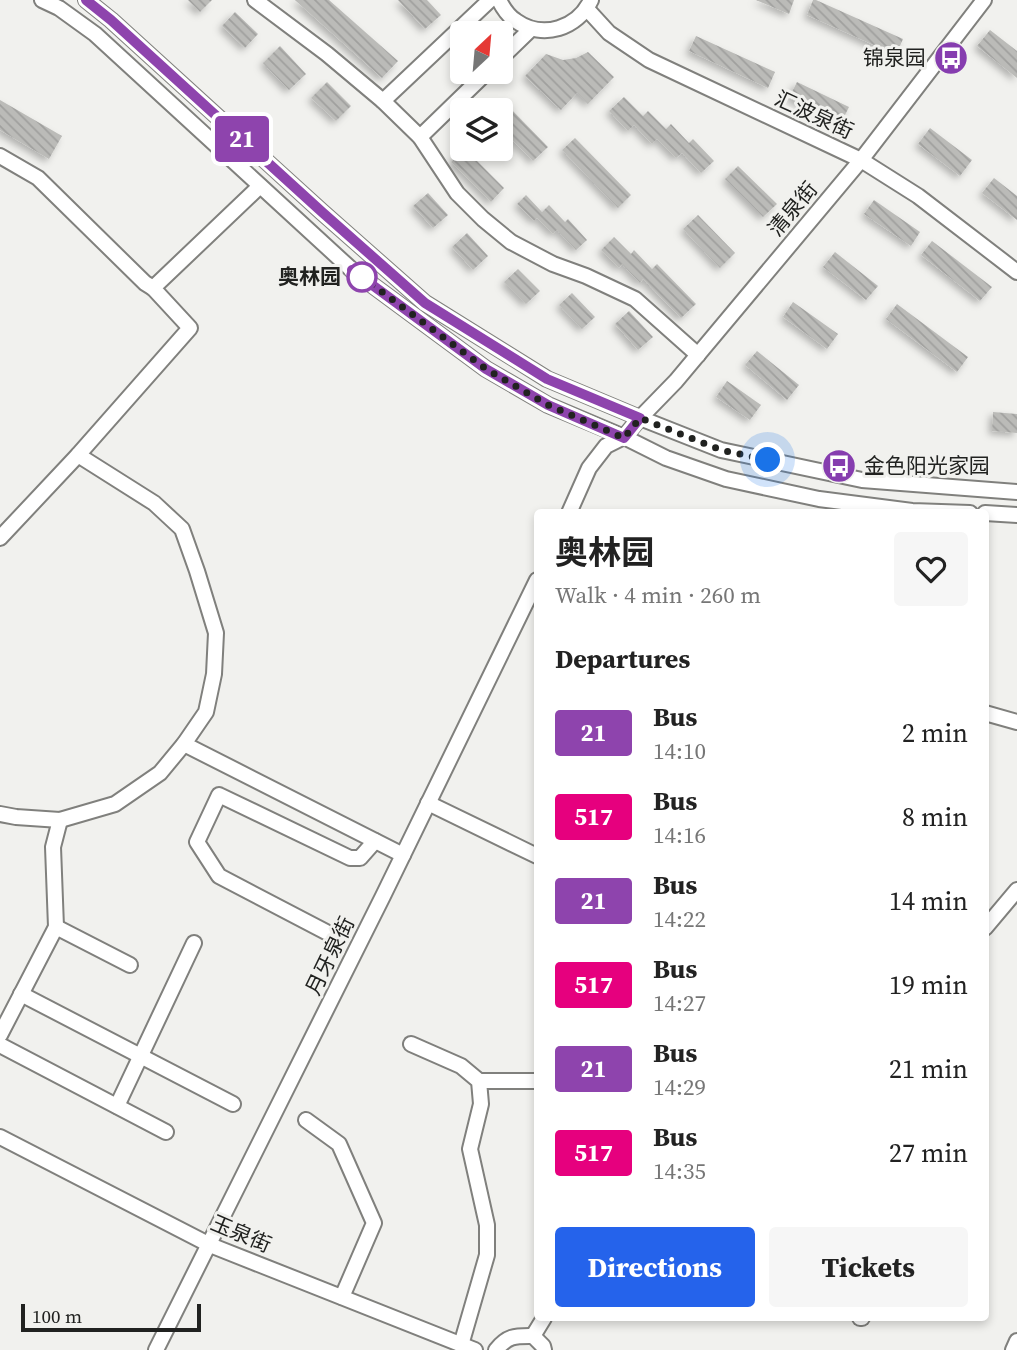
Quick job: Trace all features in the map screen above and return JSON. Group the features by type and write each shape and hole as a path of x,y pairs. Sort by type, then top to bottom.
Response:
{"street":[{"path":"42,0 94,34 352,270 486,369 548,405 666,458 726,479 819,499 896,509"},
{"path":"71,17 86,0 425,303 547,379 721,450 862,480 1017,492"},
{"path":"255,0 327,54 383,102 420,137 457,193 511,242 635,299 698,355"},
{"path":"383,102 489,0"},
{"path":"499,0 516,21 531,29 513,46"},
{"name":"清泉街","path":"624,438 676,381 861,160 984,0"},
{"name":"汇波泉街","path":"531,29 547,31 565,27 577,19 589,5 609,33 649,60 861,160 918,196 1017,272"},
{"path":"420,137 475,84"},
{"path":"0,156 38,178 153,288 190,328 78,455 0,538"},
{"path":"153,288 260,186"},
{"path":"486,369 497,362 498,348"},
{"path":"571,509 589,468 606,446 624,438"},
{"path":"0,814 60,820 115,804 160,773 206,712 214,674 216,633 182,530 154,503 78,455"},
{"path":"989,513 1017,515"},
{"name":"月牙泉街","path":"156,1350 534,586"},
{"path":"989,714 1017,722"},
{"path":"184,744 403,855"},
{"path":"328,933 219,876 197,842 219,795 350,858 360,858 374,841"},
{"path":"428,803 534,855"},
{"path":"0,1035 55,927 53,847 60,820"},
{"path":"989,923 1017,890"},
{"path":"55,927 130,965"},
{"path":"117,1106 194,943"},
{"path":"21,995 233,1104"},
{"path":"411,1044 461,1066 479,1082 534,1081"},
{"path":"0,1045 166,1132"},
{"path":"468,1347 487,1255 487,1225 470,1149 481,1104 479,1082"},
{"path":"306,1120 339,1144 374,1223 342,1297"},
{"name":"玉泉街","path":"0,1137 210,1245 468,1347"},
{"path":"533,1336 542,1321"},
{"path":"496,1350 502,1342 513,1336 533,1336 544,1350"},
{"path":"1013,1350 1017,1341"}],"building":[{"path":"188,0 212,0 200,12"},
{"path":"295,0 329,0 398,61 382,78"},
{"path":"398,0 427,0 441,15 425,29"},
{"path":"756,0 794,0 789,14"},
{"path":"813,0 903,39 896,55 807,15"},
{"path":"235,12 258,34 245,48 222,26"},
{"path":"990,30 1017,51 1017,78 977,46"},
{"path":"696,36 775,72 768,88 689,51"},
{"path":"280,46 306,74 289,90 263,63"},
{"path":"588,52 614,77 588,104 577,93 561,110 525,76 546,54 563,60"},
{"path":"327,82 351,106 336,121 311,98"},
{"path":"797,82 849,107 841,123 789,98"},
{"path":"624,97 643,116 648,111 666,129 671,124 689,143 693,139 714,161 701,173 682,153 676,158 657,139 652,144 634,125 628,131 609,111"},
{"path":"0,100 62,136 49,159 0,130"},
{"path":"513,111 548,147 533,161 513,140"},
{"path":"930,128 972,160 960,176 918,144"},
{"path":"575,138 631,195 618,208 562,150"},
{"path":"477,161 504,188 491,202 451,162"},
{"path":"738,166 777,204 763,217 725,179"},
{"path":"994,178 1017,196 1017,220 982,193"},
{"path":"428,193 448,215 433,228 413,206"},
{"path":"526,195 542,212 549,205 565,222 568,219 587,240 576,250 557,230 553,234 537,218 534,221 517,204"},
{"path":"874,200 920,232 911,246 864,214"},
{"path":"698,215 735,253 720,268 683,229"},
{"path":"467,233 488,256 473,270 452,247"},
{"path":"614,237 631,254 634,250 652,269 657,264 696,304 681,318 643,279 640,283 622,264 619,268 601,250"},
{"path":"932,241 992,287 980,301 921,255"},
{"path":"835,252 878,286 866,300 823,267"},
{"path":"518,269 540,291 526,304 504,282"},
{"path":"572,293 595,317 582,329 559,305"},
{"path":"793,302 838,334 827,349 783,317"},
{"path":"897,304 968,357 957,372 886,319"},
{"path":"629,311 653,337 638,350 615,324"},
{"path":"757,351 799,385 787,400 745,365"},
{"path":"727,381 761,405 750,420 716,397"},
{"path":"993,412 1017,414 1017,433 992,431"}],"bus line":[{"name":"21","path":"86,0 425,303 547,379 640,418 624,438 548,405 486,369 352,270"}],"place":[{"name":"锦泉园","path":"951,58"},
{"name":"奥林园","path":"362,277"},
{"name":"金色阳光家园","path":"839,466"}],"route":[{"path":"362,277 486,369 548,405 624,438 640,418 721,450 768,460"}]}
